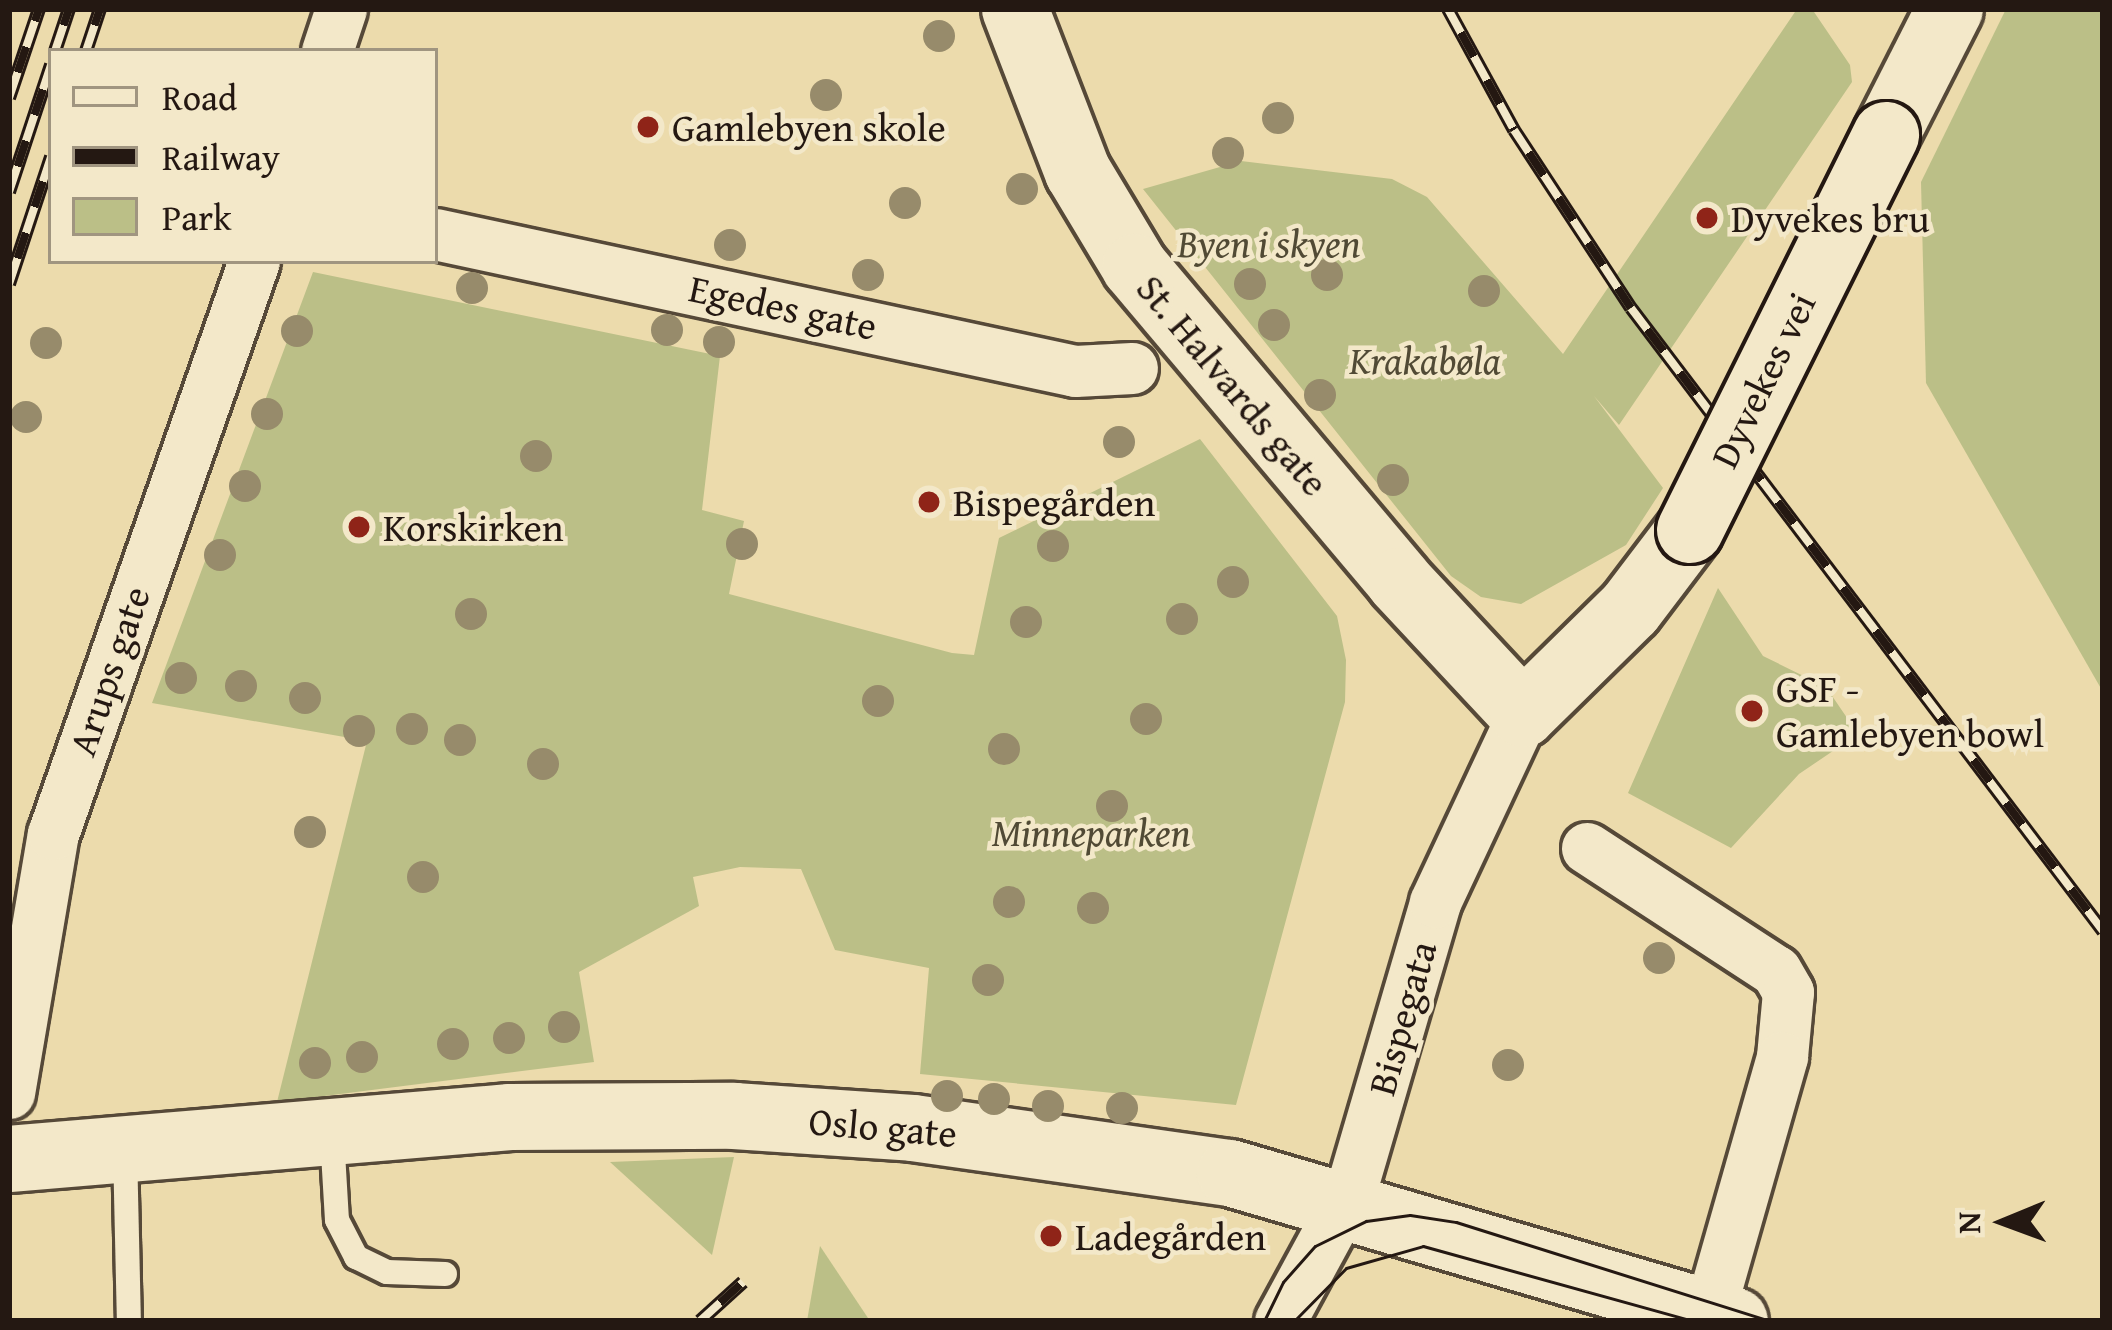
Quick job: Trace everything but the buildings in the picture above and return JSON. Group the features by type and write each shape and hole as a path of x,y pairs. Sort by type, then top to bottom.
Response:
{"street":[{"path":"328,48 341,9"},
{"name":"St. Halvards gate","path":"1015,9 1078,172 1135,266 1399,581 1523,714"},
{"name":"Dyvekes vei","path":"1523,714 1630,609 1690,530 1950,9"},
{"name":"Egedes gate","path":"438,234 1075,371 1132,368"},
{"name":"Arups gate","path":"9,1093 53,835 253,264"},
{"name":"Bispegata","path":"1280,1321 1344,1205 1435,902 1523,714"},
{"path":"1587,848 1776,971 1788,992 1782,1057 1717,1318"},
{"name":"Oslo gate","path":"9,1159 332,1128 651,1114 889,1126 1139,1155 1344,1205 1717,1318"},
{"path":"9,1134 9,1159"}],"lane":[{"path":"332,1128 346,1244 387,1272 445,1274"},
{"path":"125,1147 129,1321"}],"green space":[{"name":"Krakabøla","path":"1797,9 1812,9 1850,65 1852,82 1619,425 1594,396 1663,488 1626,545 1521,604 1481,597 1451,576 1143,189 1241,161 1392,179 1427,197 1563,354"},
{"path":"2006,9 2103,9 2103,692 1926,383 1921,182"},
{"name":"Minneparken","path":"313,272 720,356 702,510 744,521 729,594 952,653 974,655 999,538 1200,439 1337,616 1346,660 1345,702 1236,1105 920,1074 929,968 835,950 801,869 740,867 693,877 699,906 579,972 594,1062 277,1102 367,741 152,703"},
{"name":"GSF - Gamlebyen bowl","path":"1718,588 1763,656 1826,687 1858,734 1799,774 1731,848 1628,793"},
{"path":"734,1157 712,1255 610,1162"},
{"path":"820,1246 870,1321 807,1321"}],"tram line":[{"path":"1264,1321 1283,1282 1315,1246 1366,1221 1410,1215 1456,1222 1770,1321"},
{"path":"1294,1321 1346,1268 1423,1246 1693,1321"}],"railway":[{"path":"9,98 39,9"},
{"path":"56,48 69,9"},
{"path":"87,48 100,9"},
{"path":"1448,9 1514,130 1631,308 2103,931"},
{"path":"9,192 48,74"},
{"path":"9,284 48,166"},
{"path":"700,1321 743,1282"}],"place":[{"name":"Gamlebyen skole","path":"648,127"},
{"name":"Dyvekes bru","path":"1707,218"},
{"name":"Bispegården","path":"929,502"},
{"name":"Korskirken","path":"359,527"},
{"name":"GSF - Gamlebyen bowl","path":"1752,711"},
{"name":"Ladegården","path":"1051,1236"}],"park label":[{"name":"Byen i skyen","path":"1269,243"}]}
